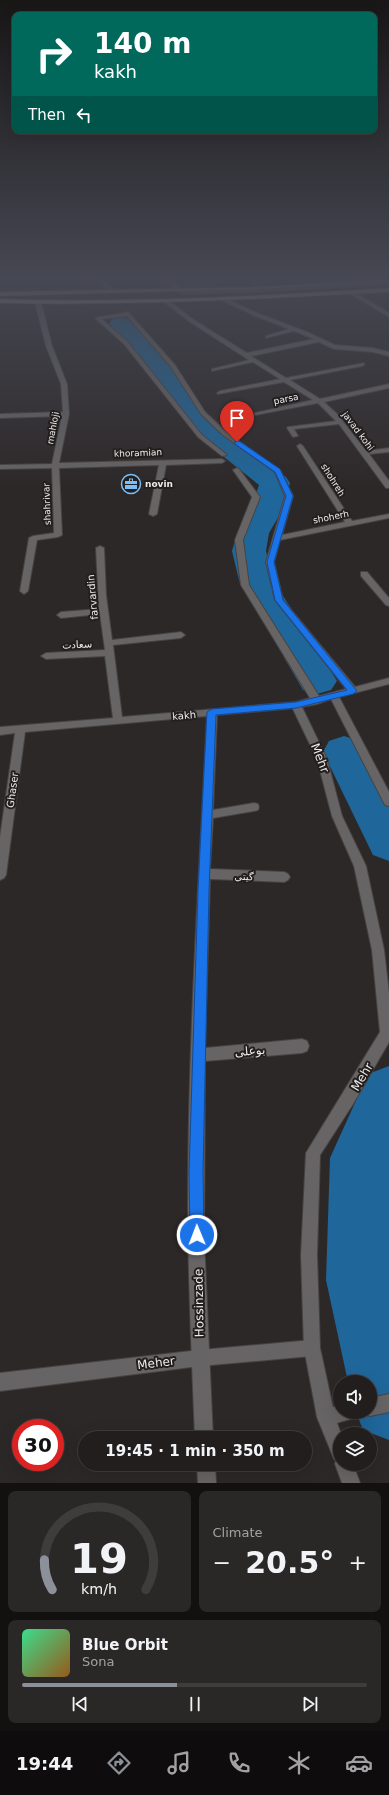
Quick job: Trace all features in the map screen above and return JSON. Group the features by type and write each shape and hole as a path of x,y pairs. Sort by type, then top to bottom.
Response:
{"street":[{"name":"mahloji","path":"50,349 64,384 66,414 55,465"},
{"name":"khoramian","path":"0,467 163,462 223,458 200,436 131,349"},
{"name":"khoramian","path":"158,349 173,366 204,413 225,434 278,471 289,496 277,538"},
{"name":"javad kohi","path":"238,349 318,401 335,415 389,486"},
{"path":"246,354 271,349"},
{"path":"363,349 389,354"},
{"path":"214,370 255,360"},
{"path":"220,393 362,364"},
{"name":"parsa","path":"257,414 389,386"},
{"path":"0,416 66,414"},
{"path":"295,436 290,428 340,422"},
{"name":"shohreh","path":"300,446 350,524"},
{"path":"364,454 389,450"},
{"path":"153,514 163,462"},
{"name":"shahrivar","path":"24,591 33,538 58,535 55,465"},
{"path":"237,470 256,498 239,540 246,585 317,701"},
{"name":"shoherh","path":"277,538 389,516"},
{"path":"277,538 270,562 279,600 353,691"},
{"name":"farvardin","path":"100,548 102,595 118,721"},
{"path":"364,574 389,603"},
{"path":"60,615 104,611"},
{"path":"108,643 181,635"},
{"name":"سعادت","path":"46,656 110,653"},
{"name":"kakh","path":"0,731 296,705 317,701 389,681"},
{"path":"334,696 389,802"},
{"name":"Mehr","path":"296,705 322,759 337,816 360,866 378,950 387,1034 348,1099 313,1153 309,1255 312,1348 326,1416 333,1434"},
{"name":"Hossinzade","path":"204,1431 200,1358 196,1173 204,874 212,712"},
{"name":"Ghaser","path":"0,875 21,729"},
{"path":"207,815 254,807"},
{"name":"گیتی","path":"204,874 284,877"},
{"name":"بوعلی","path":"199,1055 302,1046"},
{"name":"Meher","path":"0,1382 200,1358 312,1348"},
{"path":"377,1406 389,1403"},
{"path":"326,1416 333,1415"},
{"path":"206,1471 207,1483"},
{"path":"347,1471 351,1483"}],"waterway":[{"path":"144,349 153,359 193,414 219,439 244,457 275,483 267,509 253,533 249,551 256,580 317,681"},
{"path":"344,752 389,842"},
{"path":"389,1095 361,1158 359,1280 389,1404"}],"place":[{"name":"novin","path":"131,484"}],"route":[{"path":"197,1235 196,1173 203,890 212,712 296,705 353,691 279,600 270,562 289,496 278,471 237,442"}]}
